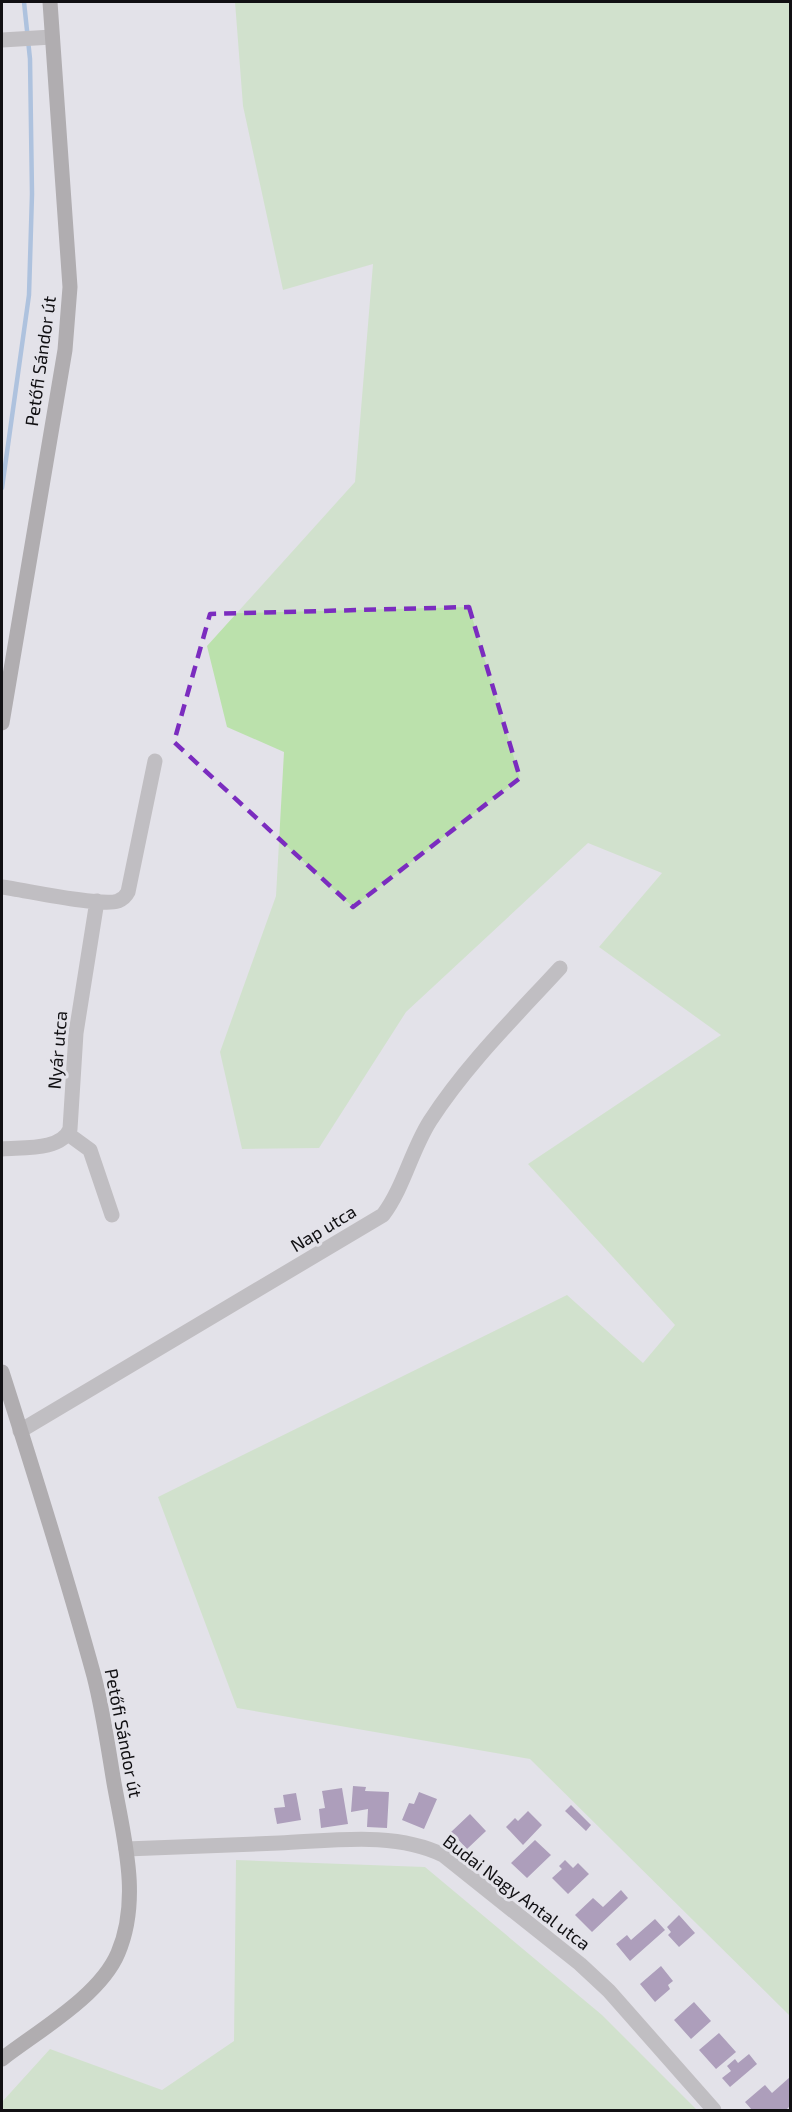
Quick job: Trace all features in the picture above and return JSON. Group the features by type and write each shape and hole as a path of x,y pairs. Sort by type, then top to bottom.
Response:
{"street":[{"name":"Petőfi Sándor út","path":"2,723 65,350 70,287 47,37 50,2"},
{"path":"4,40 47,37"},
{"path":"2,887 117,902 129,892 155,761"},
{"name":"Nyár utca","path":"68,1134 76,1033 97,901"},
{"name":"Nap utca","path":"20,1431 383,1215 393,1202 417,1143 460,1077 560,968"},
{"path":"2,1149 55,1144 68,1134 90,1150 112,1215"},
{"name":"Petőfi Sándor út","path":"2,1372 94,1677 126,1849 130,1909 117,1955 108,1970 84,1996 2,2059"},
{"name":"Budai Nagy Antal utca","path":"126,1849 363,1840 419,1845 430,1849 443,1855 609,1991 714,2110"}],"highlighted area":[{"path":"469,607 520,778 353,907 174,742 210,614"}],"green space":[{"path":"235,2 790,2 790,2016 530,1759 237,1708 158,1497 567,1295 643,1363 675,1325 528,1164 721,1035 599,947 662,873 588,843 406,1012 319,1148 242,1149 220,1052 276,896 284,752 227,727 207,646 355,482 373,264 283,290 243,106"},
{"path":"236,1860 425,1867 602,2015 697,2110 2,2110 2,2102 50,2049 162,2090 234,2041"}],"building":[{"path":"353,1786 366,1787 365,1791 389,1792 387,1828 367,1827 368,1809 351,1812"},
{"path":"342,1788 348,1824 321,1828 319,1809 325,1808 322,1791"},
{"path":"419,1792 437,1799 424,1829 402,1820 409,1803 414,1804"},
{"path":"296,1793 301,1820 277,1824 274,1808 285,1807 283,1795"},
{"path":"571,1805 591,1825 586,1831 565,1811"},
{"path":"528,1811 542,1825 523,1845 506,1827 515,1818 518,1821"},
{"path":"470,1814 486,1831 467,1849 451,1832"},
{"path":"535,1840 551,1855 527,1878 511,1863"},
{"path":"565,1860 573,1868 578,1863 589,1874 568,1894 552,1878 562,1869 559,1866"},
{"path":"621,1890 628,1898 592,1932 575,1915 593,1898 603,1907"},
{"path":"679,1915 695,1933 679,1947 668,1935 671,1932 667,1927"},
{"path":"655,1919 665,1930 630,1961 616,1944 627,1935 631,1940"},
{"path":"661,1966 673,1981 668,1985 670,1989 655,2002 640,1984"},
{"path":"694,2002 711,2021 691,2039 674,2020"},
{"path":"719,2033 736,2052 716,2069 699,2050"},
{"path":"749,2054 757,2064 730,2087 722,2078 731,2071 727,2066 735,2059 738,2063"},
{"path":"790,2077 790,2106 786,2110 752,2110 745,2102 765,2085 772,2093"}],"waterway":[{"path":"2,488 29,295 32,194 30,59 24,2"}]}
